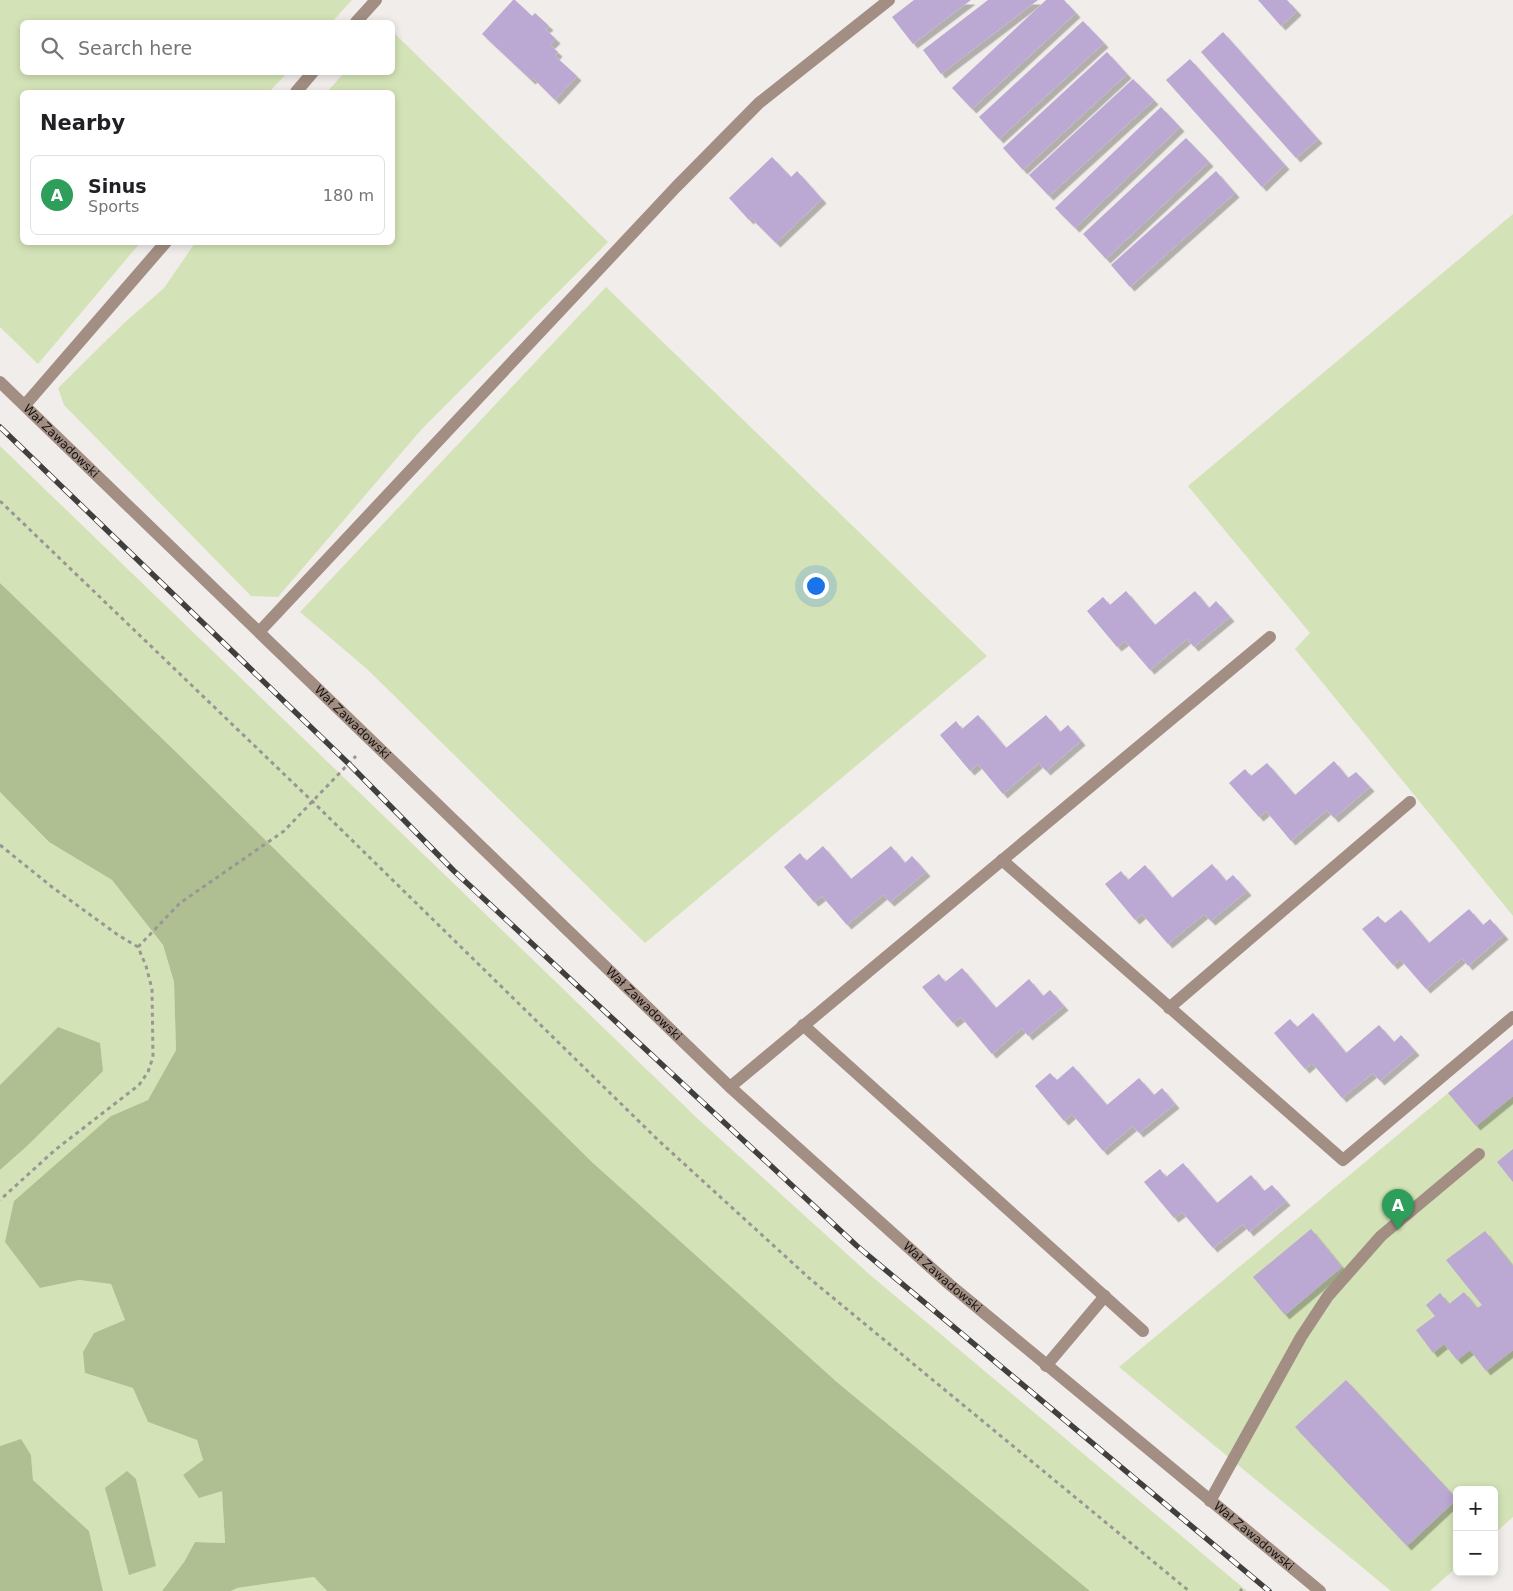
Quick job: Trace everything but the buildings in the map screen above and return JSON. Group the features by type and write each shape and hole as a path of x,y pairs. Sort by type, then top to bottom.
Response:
{"street":[{"path":"358,20 376,0"},
{"path":"260,631 676,187 759,103 889,0"},
{"path":"298,90 310,75"},
{"path":"25,406 163,245"},
{"name":"Wał Zawadowski","path":"0,382 260,631 730,1087 949,1284 1320,1591"},
{"path":"730,1087 1270,637"},
{"path":"1169,1008 1410,802"},
{"path":"1002,860 1343,1160 1513,1017"},
{"path":"803,1025 1144,1331"},
{"path":"1210,1501 1301,1337 1328,1296 1381,1236 1478,1154"},
{"path":"1046,1366 1105,1296"}],"path":[{"path":"0,501 313,802 658,1140 809,1278 1189,1591"},
{"path":"138,947 180,903 284,831 340,772"},
{"path":"0,845 52,887 138,947 146,966 152,989 153,1058 148,1072 139,1085 55,1150 0,1200"}],"green space":[{"path":"0,0 352,0 334,20 20,20 20,75 285,75 271,90 20,90 20,245 138,245 38,364 0,327"},
{"path":"395,34 608,242 421,430 278,597 251,596 64,405 58,388 123,324 164,288 194,245 395,245 395,90 329,90 342,75 395,75"},
{"path":"1513,214 1513,916 1295,649 1310,633 1188,486"},
{"path":"606,287 987,656 645,943 367,669 300,612"},
{"path":"0,446 698,1119 869,1274 1247,1591 1090,1591 838,1383 593,1163 173,749 0,583"},
{"path":"0,583 173,749 593,1163 838,1383 1090,1591 327,1591 314,1577 237,1588 231,1591 162,1591 184,1562 195,1542 225,1543 222,1491 199,1498 183,1475 203,1460 197,1440 148,1422 133,1388 85,1373 83,1352 94,1333 125,1320 111,1284 79,1280 40,1288 5,1242 14,1201 111,1116 148,1100 176,1050 174,982 163,945 112,880 49,842 0,792"},
{"path":"0,792 49,842 112,880 163,945 174,982 176,1050 148,1100 111,1116 40,1288 79,1280 111,1284 125,1320 85,1373 134,1388 148,1422 197,1440 203,1460 183,1475 222,1491 225,1543 195,1542 184,1562 162,1591 103,1591 89,1531 33,1480 31,1455 21,1440 0,1446 0,1170 26,1147 58,1027 0,1085"},
{"path":"58,1027 100,1043 103,1071 0,1170 0,1085"},
{"path":"1513,1039 1513,1517 1498,1530 1498,1486 1453,1486 1453,1571 1430,1591 1391,1591 1119,1367"},
{"path":"21,1439 31,1455 33,1480 89,1531 103,1591 0,1591 0,1446"},
{"path":"127,1471 136,1479 156,1566 129,1575 105,1488"},
{"path":"314,1577 327,1591 231,1591 237,1588"}],"railway":[{"path":"0,427 349,764 454,871 857,1246 1269,1591"}],"place":[{"name":"Sinus","path":"1398,1230"}]}
